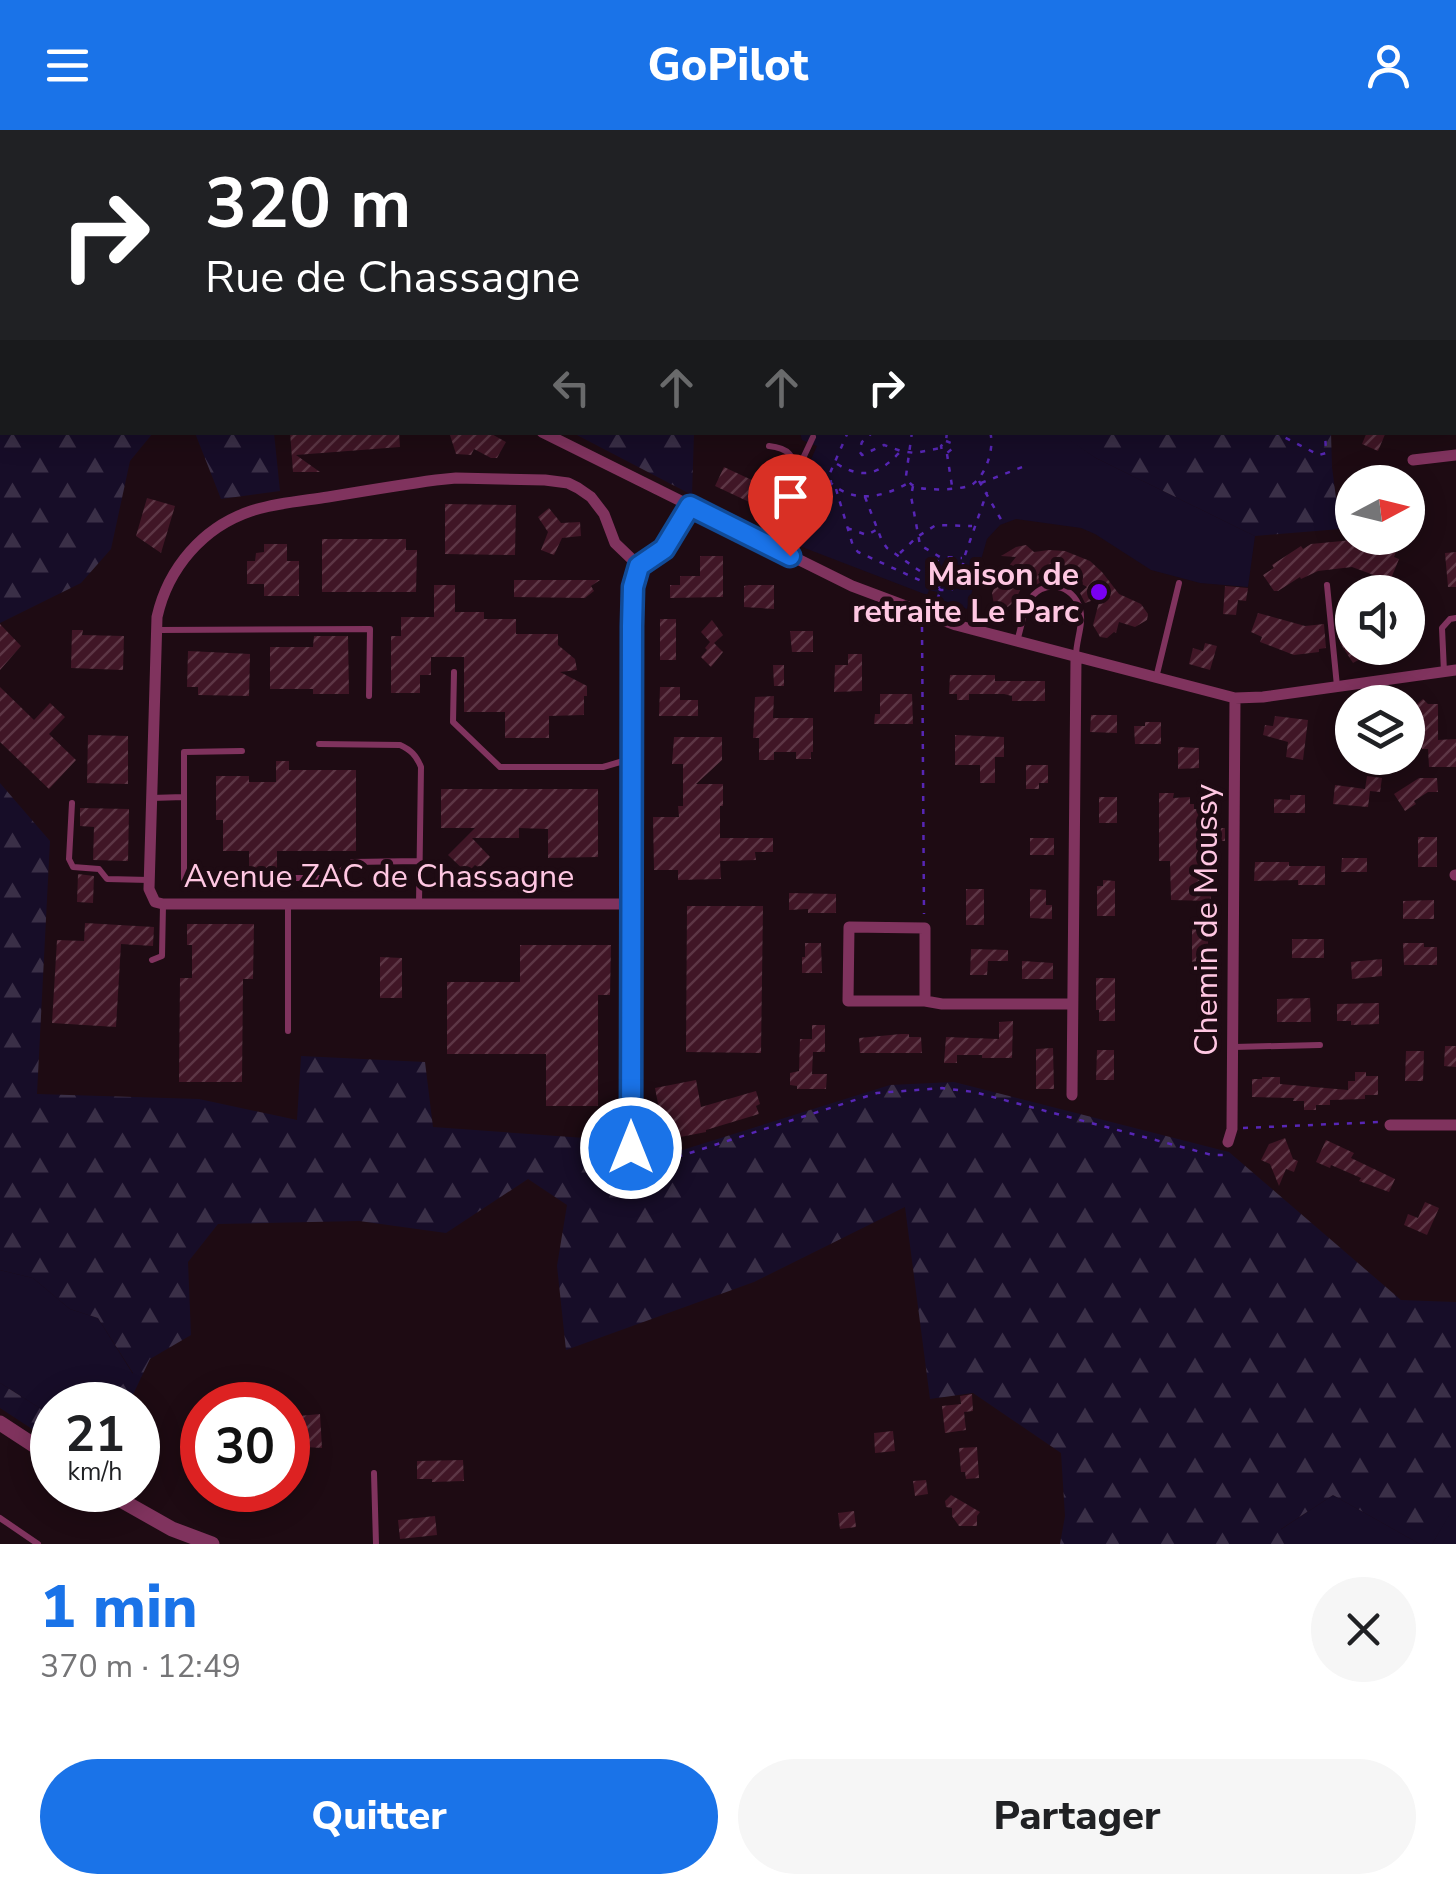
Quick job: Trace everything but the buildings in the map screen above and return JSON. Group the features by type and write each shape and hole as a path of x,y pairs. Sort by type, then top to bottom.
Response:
{"street":[{"path":"548,435 852,586 956,626 1235,698 1335,686"},
{"path":"1413,460 1456,454"},
{"name":"Avenue ZAC de Chassagne","path":"632,904 163,904 152,898 149,880 156,630 161,600 168,582 196,544 230,520 264,507 436,480 546,480 578,488 591,497 604,514 615,543 639,566"},
{"path":"631,1148 633,587 639,566 664,549 690,506"},
{"path":"1072,1096 1076,658"},
{"path":"1345,685 1450,671"},
{"name":"Chemin de Moussy","path":"1230,1135 1235,698"},
{"path":"925,1001 924,928 849,927 848,1000 1072,1004"},
{"path":"1390,1125 1456,1125"},
{"path":"0,1423 30,1443"},
{"path":"142,1512 212,1544"}],"lane":[{"path":"760,541 813,437"},
{"path":"769,446 783,448 792,459 790,486"},
{"path":"1156,679 1179,583"},
{"path":"1327,585 1337,685"},
{"path":"1017,642 1029,601 1050,586 1063,587 1080,606 1076,658"},
{"path":"1450,671 1442,628 1456,618"},
{"path":"156,630 370,628 369,696"},
{"path":"454,672 453,722 500,767 603,767 632,762"},
{"path":"319,744 400,745 417,756 421,767 419,904"},
{"path":"184,879 184,752 242,751"},
{"path":"151,798 184,798"},
{"path":"72,803 69,860 73,868 99,869 107,879 149,880"},
{"path":"251,878 332,878 352,862 419,861"},
{"path":"152,960 162,956 163,904"},
{"path":"288,904 288,1031"},
{"path":"1232,1047 1320,1045"},
{"path":"374,1473 376,1544"},
{"path":"0,1518 38,1544"}],"path":[{"path":"847,435 829,478 836,488 852,546 941,590 957,587 986,492"},
{"path":"870,435 862,442 860,454 866,455 884,445 915,453 941,448 947,435"},
{"path":"912,435 906,476 911,484 920,545 940,556 964,558"},
{"path":"979,482 992,451 991,435"},
{"path":"1280,435 1319,455 1326,453 1326,435"},
{"path":"946,441 952,445 947,453"},
{"path":"941,448 947,453"},
{"path":"834,462 855,473 871,472 886,467 900,451"},
{"path":"947,453 952,488"},
{"path":"836,488 865,496 886,495 911,484 922,489 952,488 1024,466"},
{"path":"979,482 1002,523"},
{"path":"865,496 888,548 930,576 941,590"},
{"path":"898,555 936,524 974,526"},
{"path":"846,527 867,536 877,529"},
{"path":"930,576 940,556"},
{"path":"924,928 922,627 941,590"},
{"path":"631,1148 636,1158 660,1154 674,1158 877,1094 942,1088 990,1096 1212,1155 1224,1155 1230,1135 1385,1122 1390,1125"}],"green space":[{"path":"0,435 151,435 130,461 111,549 81,583 0,623"},
{"path":"196,435 274,435 280,491 221,499"},
{"path":"577,435 694,435 692,495"},
{"path":"801,435 1063,435 1096,458 1255,536 1248,587 1200,583 1151,570 1081,528 1016,519 1000,525 987,539 967,609 936,598 937,592 929,590 927,595 776,537 773,532 817,446 802,440"},
{"path":"1062,435 1331,435 1335,529 1255,536 1096,458"},
{"path":"0,783 50,841 37,1094 199,1099 297,1120 301,1056 425,1062 433,1127 613,1140 628,1167 890,1085 954,1082 1229,1152 1401,1300 1456,1302 1456,1516 1450,1514 1432,1544 1420,1544 1333,1495 1281,1529 1284,1544 1060,1544 1065,1516 1061,1453 973,1393 930,1399 905,1207 754,1282 566,1350 557,1266 567,1205 528,1179 446,1233 359,1221 218,1224 188,1262 191,1335 150,1359 139,1382 125,1382 133,1373 98,1318 70,1309 33,1278 0,1270"},
{"path":"0,1270 33,1278 70,1309 98,1318 133,1374 126,1382 30,1382 30,1402 0,1383"},
{"path":"0,1383 30,1402 30,1428 0,1408"},
{"path":"1333,1495 1420,1544 1284,1544 1280,1530"},
{"path":"1450,1513 1456,1516 1456,1544 1432,1544"}],"place":[{"name":"Maison de retraite Le Parc","path":"1099,592"}],"route":[{"path":"631,1148 635,577 639,566 664,549 690,506 790,556"}]}
